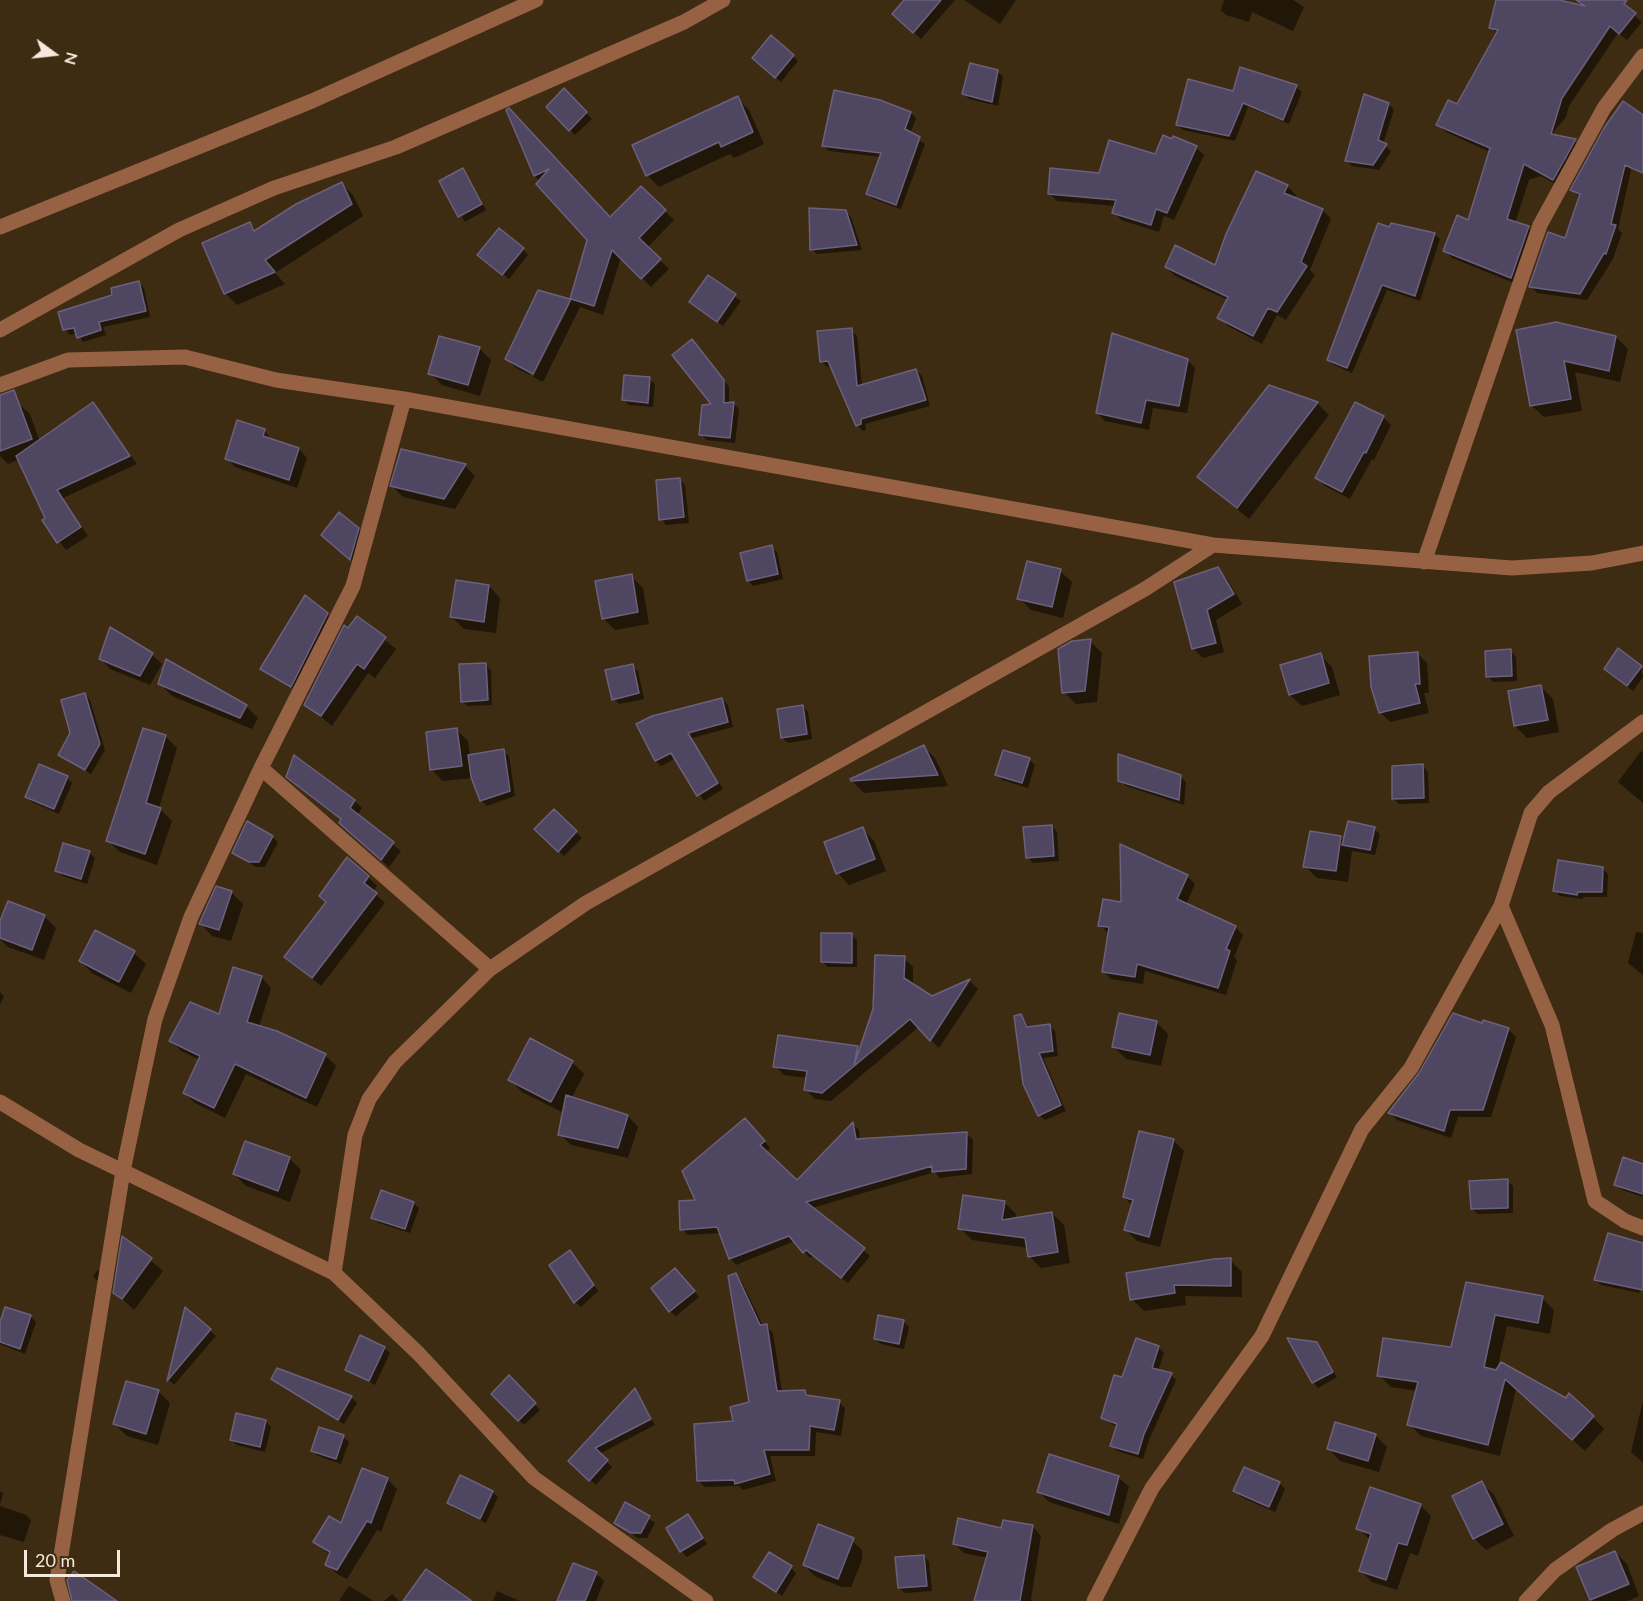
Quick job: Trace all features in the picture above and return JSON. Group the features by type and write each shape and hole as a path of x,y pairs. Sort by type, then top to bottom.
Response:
{"street":[{"path":"0,227 312,101 536,0"},
{"path":"0,330 179,230 274,188 396,147 684,22 723,0"},
{"path":"1424,562 1540,225 1604,108 1643,56"},
{"path":"0,385 68,360 185,357 276,380 404,399 1213,545 1512,568 1592,563 1643,553"},
{"path":"63,1601 57,1580 123,1171 155,1019 191,917 261,768 353,586 404,399"},
{"path":"334,1273 355,1135 369,1099 394,1062 490,969 586,903 1145,589 1213,545"},
{"path":"1094,1601 1152,1488 1262,1336 1362,1129 1411,1068 1501,906 1531,813 1549,792 1643,722"},
{"path":"261,768 490,969"},
{"path":"1501,906 1552,1025 1587,1179 1595,1201 1625,1221 1643,1228"},
{"path":"0,1102 79,1150 334,1273 419,1354 534,1478 706,1601"},
{"path":"1527,1601 1555,1570 1612,1530 1643,1513"}],"building":[{"path":"904,0 941,0 913,33 892,14"},
{"path":"1496,0 1559,0 1585,6 1576,0 1627,0 1624,4 1636,13 1619,34 1610,26 1562,98 1551,134 1576,139 1553,180 1524,164 1507,219 1529,226 1511,278 1443,251 1457,215 1468,220 1490,148 1436,125 1448,100 1457,104 1498,30 1489,28"},
{"path":"771,35 794,55 775,78 752,58"},
{"path":"970,63 998,70 992,102 962,94"},
{"path":"1240,67 1297,85 1283,120 1243,103 1229,136 1176,125 1188,79 1233,91"},
{"path":"564,88 587,112 569,131 546,107"},
{"path":"834,90 880,100 911,112 905,129 920,137 896,205 866,194 881,153 822,146"},
{"path":"1364,94 1389,103 1378,140 1387,144 1373,165 1345,161"},
{"path":"738,96 753,132 721,147 719,142 646,176 632,145"},
{"path":"1623,101 1643,115 1643,173 1625,165 1611,224 1616,225 1606,254 1604,253 1580,294 1529,287 1548,232 1565,238 1580,194 1570,190 1604,128"},
{"path":"509,108 610,217 641,186 666,210 639,238 661,259 641,279 612,250 594,306 571,299 533,374 505,359 538,290 570,299 587,240 536,184 549,169 534,176 506,110"},
{"path":"1163,135 1172,139 1173,136 1197,146 1167,213 1156,209 1151,225 1112,213 1116,200 1048,194 1050,168 1099,173 1109,140 1155,154"},
{"path":"463,168 482,204 458,217 439,181"},
{"path":"1256,171 1288,185 1284,193 1323,209 1301,262 1307,266 1277,312 1268,308 1253,336 1217,318 1228,297 1165,267 1175,245 1215,265 1226,234"},
{"path":"342,182 352,204 265,260 275,272 224,294 202,243 250,222 254,231 296,204"},
{"path":"809,208 846,210 857,245 810,250"},
{"path":"1378,223 1389,227 1391,223 1435,233 1415,296 1382,285 1347,368 1327,360"},
{"path":"499,228 524,248 502,275 477,255"},
{"path":"708,275 736,294 717,322 689,302"},
{"path":"139,281 146,311 99,322 101,330 77,338 74,328 63,330 58,312 112,295 111,288"},
{"path":"1556,322 1616,336 1609,371 1564,361 1571,399 1530,406 1516,330"},
{"path":"852,328 857,386 916,369 926,400 861,419 861,424 856,426 828,361 820,362 817,331"},
{"path":"1112,333 1188,359 1179,406 1146,400 1141,423 1096,413"},
{"path":"439,336 480,347 468,385 428,374"},
{"path":"692,339 724,380 724,403 734,402 730,438 699,435 702,405 711,404 672,355"},
{"path":"624,375 650,377 648,403 622,400"},
{"path":"1269,385 1318,402 1237,508 1197,477"},
{"path":"14,390 32,439 0,451 0,395"},
{"path":"93,402 130,456 57,490 81,527 57,543 42,520 45,518 16,456"},
{"path":"1355,402 1384,416 1366,453 1364,452 1342,492 1315,478"},
{"path":"237,420 265,429 263,436 299,448 289,480 225,459"},
{"path":"401,449 466,464 444,499 390,486"},
{"path":"680,478 684,517 659,520 656,480"},
{"path":"339,512 359,528 350,560 321,535"},
{"path":"772,545 778,574 747,581 740,553"},
{"path":"1027,561 1061,569 1052,607 1017,599"},
{"path":"1218,567 1234,594 1207,610 1216,643 1192,649 1174,582"},
{"path":"632,574 638,612 602,619 595,581"},
{"path":"456,580 489,585 484,622 450,617"},
{"path":"305,595 328,613 291,687 260,669"},
{"path":"357,616 386,637 364,669 357,664 321,716 304,705 344,625 348,628"},
{"path":"110,627 153,653 140,676 99,659"},
{"path":"1091,639 1085,691 1062,693 1058,649 1072,641"},
{"path":"1618,648 1642,666 1627,686 1604,669"},
{"path":"1511,649 1512,676 1486,677 1485,651"},
{"path":"1418,652 1420,684 1415,684 1420,703 1379,713 1371,687 1369,656"},
{"path":"1321,653 1329,683 1289,695 1280,665"},
{"path":"166,659 247,705 240,718 158,684"},
{"path":"486,663 488,700 461,702 459,664"},
{"path":"633,664 639,693 612,700 605,670"},
{"path":"1541,685 1548,720 1514,726 1508,691"},
{"path":"85,693 100,744 85,770 58,755 70,733 61,700"},
{"path":"722,698 728,722 688,733 718,783 697,796 671,753 655,761 636,724 652,716"},
{"path":"803,705 807,734 781,738 777,709"},
{"path":"143,728 166,735 146,803 161,808 145,854 106,841"},
{"path":"457,728 462,766 430,770 426,732"},
{"path":"924,745 938,775 851,781 850,779"},
{"path":"504,749 510,791 480,801 471,777 468,755"},
{"path":"1003,750 1030,758 1022,783 995,775"},
{"path":"1118,754 1181,775 1179,800 1118,781"},
{"path":"294,755 355,800 350,808 394,842 381,860 339,823 341,819 286,777"},
{"path":"39,764 68,776 54,809 25,797"},
{"path":"1423,764 1424,798 1392,799 1392,766"},
{"path":"554,809 577,831 558,852 534,829"},
{"path":"247,821 273,836 259,862 249,862 232,853"},
{"path":"1348,821 1375,827 1370,850 1342,845"},
{"path":"1052,825 1054,856 1026,858 1023,827"},
{"path":"863,827 875,859 836,874 824,842"},
{"path":"1310,831 1341,836 1336,871 1303,867"},
{"path":"63,843 90,851 81,879 55,871"},
{"path":"1120,844 1188,875 1177,899 1236,926 1226,949 1230,951 1218,988 1137,964 1135,977 1102,972 1109,927 1098,926 1103,899 1121,902"},
{"path":"347,857 369,876 364,883 377,893 312,978 284,957 326,902 319,896"},
{"path":"1558,860 1603,867 1602,892 1578,892 1577,895 1553,891"},
{"path":"216,886 232,891 219,930 199,924"},
{"path":"8,901 45,915 32,950 0,938 0,921"},
{"path":"95,930 135,951 119,982 79,961"},
{"path":"821,933 852,933 852,963 821,962"},
{"path":"875,955 905,956 904,978 932,996 970,979 930,1041 910,1019 822,1093 804,1090 807,1071 773,1067 778,1035 858,1046 854,1065 873,1009"},
{"path":"233,967 262,976 247,1022 277,1031 326,1054 306,1098 235,1064 214,1108 183,1093 200,1056 169,1041 190,1002 219,1014"},
{"path":"1119,1013 1157,1021 1150,1055 1112,1047"},
{"path":"1453,1013 1482,1023 1483,1020 1509,1028 1483,1110 1450,1110 1444,1131 1388,1113 1419,1073"},
{"path":"1021,1014 1027,1027 1050,1024 1053,1051 1039,1053 1061,1105 1038,1116 1023,1084 1014,1016"},
{"path":"530,1038 573,1061 551,1102 508,1080"},
{"path":"566,1095 628,1115 618,1148 558,1135"},
{"path":"745,1118 765,1141 760,1145 797,1180 853,1122 856,1139 967,1132 966,1169 932,1172 932,1166 806,1202 865,1248 841,1278 806,1250 803,1253 789,1236 729,1259 717,1227 680,1230 679,1201 695,1200 682,1171"},
{"path":"1139,1131 1174,1139 1149,1237 1124,1230 1133,1200 1123,1197"},
{"path":"245,1141 290,1157 278,1191 233,1174"},
{"path":"1623,1157 1643,1164 1643,1194 1614,1185"},
{"path":"1508,1179 1508,1208 1471,1209 1469,1181"},
{"path":"381,1190 414,1202 405,1229 371,1218"},
{"path":"963,1195 1005,1201 1002,1220 1052,1212 1058,1252 1028,1257 1025,1238 958,1229"},
{"path":"1608,1233 1643,1243 1643,1290 1594,1280"},
{"path":"122,1236 152,1258 122,1299 113,1293"},
{"path":"570,1250 594,1285 574,1303 549,1265"},
{"path":"1231,1258 1231,1286 1174,1285 1175,1293 1130,1300 1126,1273"},
{"path":"675,1268 695,1291 669,1312 651,1288"},
{"path":"736,1273 760,1325 767,1324 777,1391 805,1390 806,1395 840,1400 834,1430 810,1426 809,1450 764,1450 770,1474 735,1484 734,1480 697,1481 694,1424 733,1421 730,1407 749,1402 728,1276"},
{"path":"1466,1282 1543,1296 1538,1323 1495,1315 1484,1367 1496,1370 1501,1362 1566,1398 1569,1393 1594,1416 1572,1440 1505,1379 1488,1445 1407,1425 1418,1382 1377,1376 1383,1338 1451,1347"},
{"path":"5,1307 31,1315 20,1349 0,1342 0,1322"},
{"path":"185,1307 211,1329 167,1381"},
{"path":"878,1315 904,1320 899,1344 874,1339"},
{"path":"360,1335 385,1347 369,1381 345,1370"},
{"path":"1136,1338 1159,1346 1152,1368 1172,1373 1144,1434 1138,1454 1110,1446 1117,1424 1101,1418 1114,1375 1122,1377"},
{"path":"1287,1338 1317,1342 1333,1372 1312,1383"},
{"path":"277,1368 352,1396 338,1420 271,1379"},
{"path":"509,1375 536,1403 518,1421 491,1394"},
{"path":"126,1381 159,1390 146,1434 113,1424"},
{"path":"635,1388 651,1419 595,1448 608,1460 589,1481 568,1461"},
{"path":"236,1413 266,1420 260,1447 230,1440"},
{"path":"1335,1422 1376,1434 1368,1461 1327,1449"},
{"path":"319,1427 344,1435 336,1459 311,1451"},
{"path":"1049,1454 1119,1476 1109,1515 1037,1492"},
{"path":"1244,1467 1280,1482 1269,1507 1233,1491"},
{"path":"362,1468 388,1478 371,1523 367,1521 337,1570 325,1565 330,1552 313,1542 329,1516 341,1523"},
{"path":"460,1475 493,1491 480,1519 447,1503"},
{"path":"1482,1481 1503,1524 1473,1539 1452,1496"},
{"path":"1370,1487 1421,1504 1407,1545 1398,1543 1386,1580 1359,1571 1371,1534 1356,1529"},
{"path":"625,1502 650,1516 641,1533 631,1533 614,1523"},
{"path":"688,1514 703,1538 680,1552 666,1528"},
{"path":"958,1518 1001,1528 1003,1520 1033,1525 1020,1601 974,1601 988,1552 953,1544"},
{"path":"818,1524 854,1538 838,1579 803,1565"},
{"path":"1615,1551 1629,1584 1590,1600 1576,1567"},
{"path":"769,1552 792,1566 776,1592 753,1577"},
{"path":"924,1555 927,1586 898,1588 895,1557"},
{"path":"573,1563 597,1572 585,1601 557,1601"},
{"path":"426,1569 472,1601 403,1601"},
{"path":"74,1571 117,1601 72,1601 67,1580"}]}
